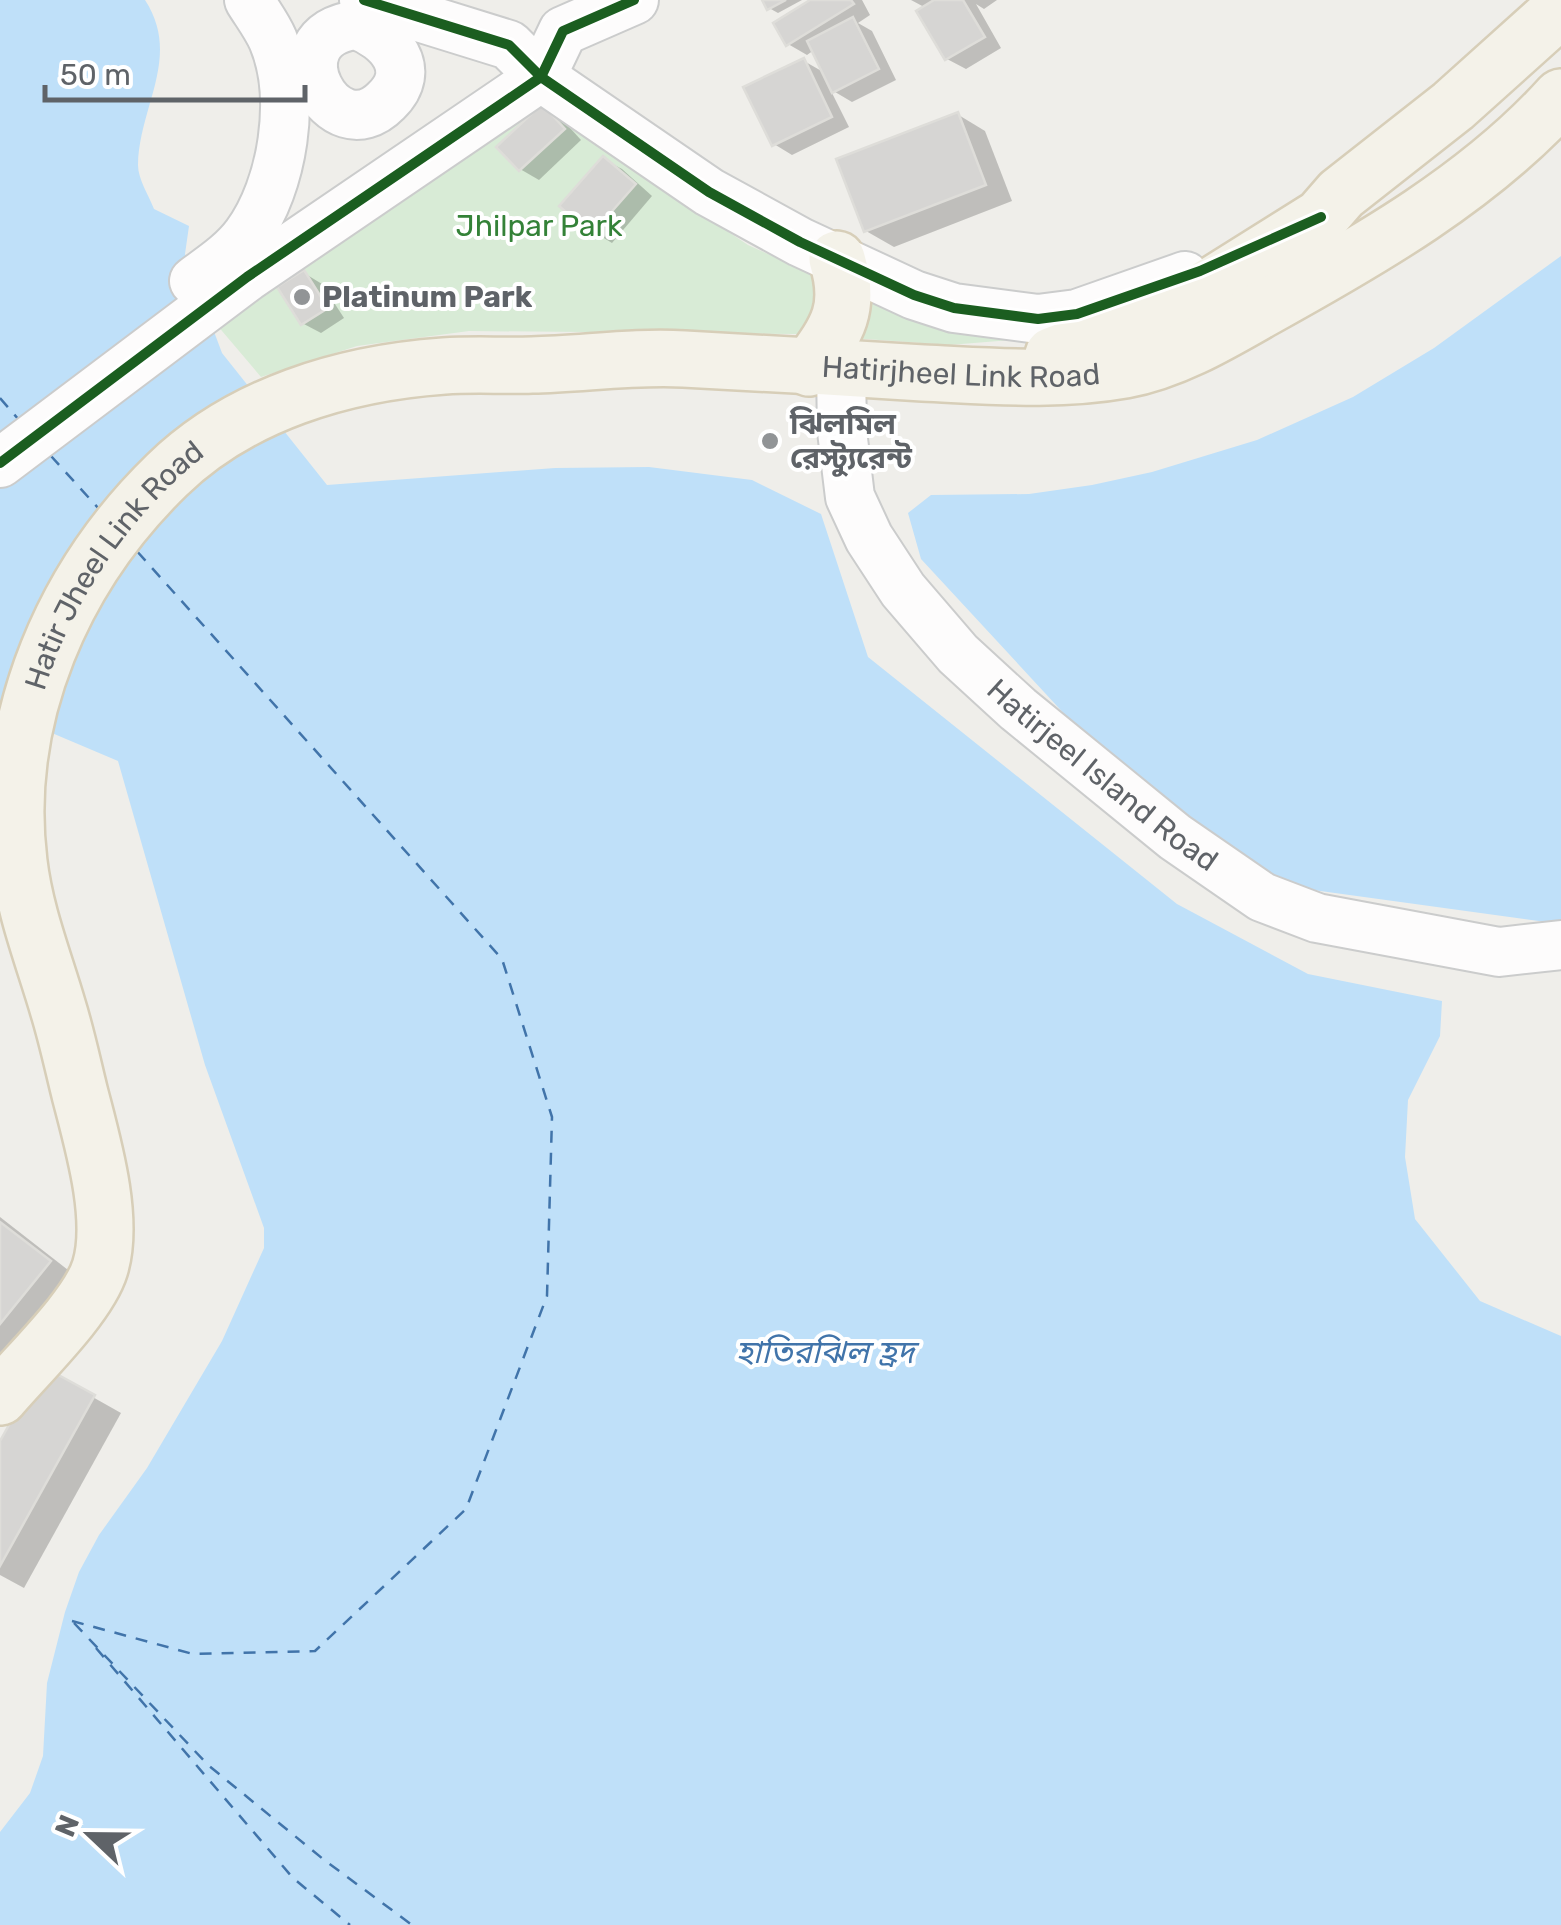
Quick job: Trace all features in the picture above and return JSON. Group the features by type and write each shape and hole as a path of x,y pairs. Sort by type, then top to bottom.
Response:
{"main road":[{"path":"1321,217 1340,194 1452,106 1561,9"},
{"path":"978,376 1071,350 1171,311 1321,217 1447,152 1561,60"},
{"name":"Hatirjheel Link Road","path":"285,400 377,374 446,366 674,358 978,376 1065,377 1131,369 1228,329 1408,221 1484,168 1561,97"},
{"path":"825,369 832,336 846,303 837,259"},
{"name":"Hatir Jheel Link Road","path":"0,1398 86,1297 98,1276 105,1248 90,1132 60,1012 30,919 19,863 16,819 20,747 29,704 62,618 104,546 171,470 247,418 285,400"}],"street":[{"path":"249,0 298,83 347,113 371,113 388,100 398,81 398,59 375,13"},
{"path":"541,77 545,0"},
{"path":"0,428 247,258 400,172 541,77 563,31 634,0"},
{"path":"0,463 247,258 298,83 324,40 339,27 357,24 375,13 510,45 541,77 709,192 837,259 914,295 954,308 1038,319 1077,314 1138,294 1321,217"},
{"path":"371,113 400,172"},
{"name":"Hatirjeel Island Road","path":"825,369 842,431 850,497 869,538 902,590 958,654 1006,698 1175,837 1262,898 1317,918 1499,952 1561,945"}],"green space":[{"name":"Jhilpar Park","path":"549,92 624,162 748,245 930,327 1011,340 949,345 796,334 469,331 357,346 261,377 211,318"}],"water":[{"name":"হাতিরঝিল হ্রদ","path":"0,0 145,0 160,42 156,82 140,143 138,165 142,182 154,209 189,226 185,254 222,353 327,485 555,468 649,467 752,480 821,514 868,657 1177,904 1308,974 1442,1001 1440,1036 1408,1100 1405,1157 1415,1219 1480,1301 1561,1336 1561,1925 0,1925 0,1832 30,1793 43,1756 47,1683 79,1572 99,1535 147,1468 222,1341 264,1248 264,1228 205,1065 118,761 0,711"},
{"path":"1561,256 1561,924 1284,886 1094,746 921,559 908,513 931,495 1029,494 1092,485 1152,472 1257,440 1353,397 1434,348"}],"building":[{"path":"762,0 786,0 767,10"},
{"path":"810,0 851,0 854,4 786,46 773,23"},
{"path":"934,0 963,0 985,37 945,60 916,11"},
{"path":"853,17 879,69 832,93 807,41"},
{"path":"804,58 832,117 772,146 743,87"},
{"path":"542,104 565,129 519,171 496,147"},
{"path":"958,112 986,185 864,232 836,159"},
{"path":"603,156 636,184 592,234 559,206"},
{"name":"Platinum Park","path":"304,270 328,308 301,325 277,287"},
{"path":"0,1222 51,1261 0,1324"},
{"path":"42,1366 95,1395 0,1566 0,1441"}],"ferry route":[{"path":"0,398 19,420"},
{"path":"51,456 99,509"},
{"path":"72,1621 193,1654 315,1651 466,1509 547,1296 552,1117 502,959 135,549"},
{"path":"74,1623 208,1765 412,1925"},
{"path":"96,1648 293,1878 350,1925"}],"cycle path":[{"path":"364,0 509,45 541,77 709,192 800,242 914,295 954,308 1038,319 1077,314 1200,271 1321,217"},
{"path":"0,463 247,277 541,77 563,31 634,0"}],"place":[{"name":"Platinum Park","path":"302,297"},
{"name":"ঝিলমিল রেস্ট্যুরেন্ট","path":"770,441"}]}
